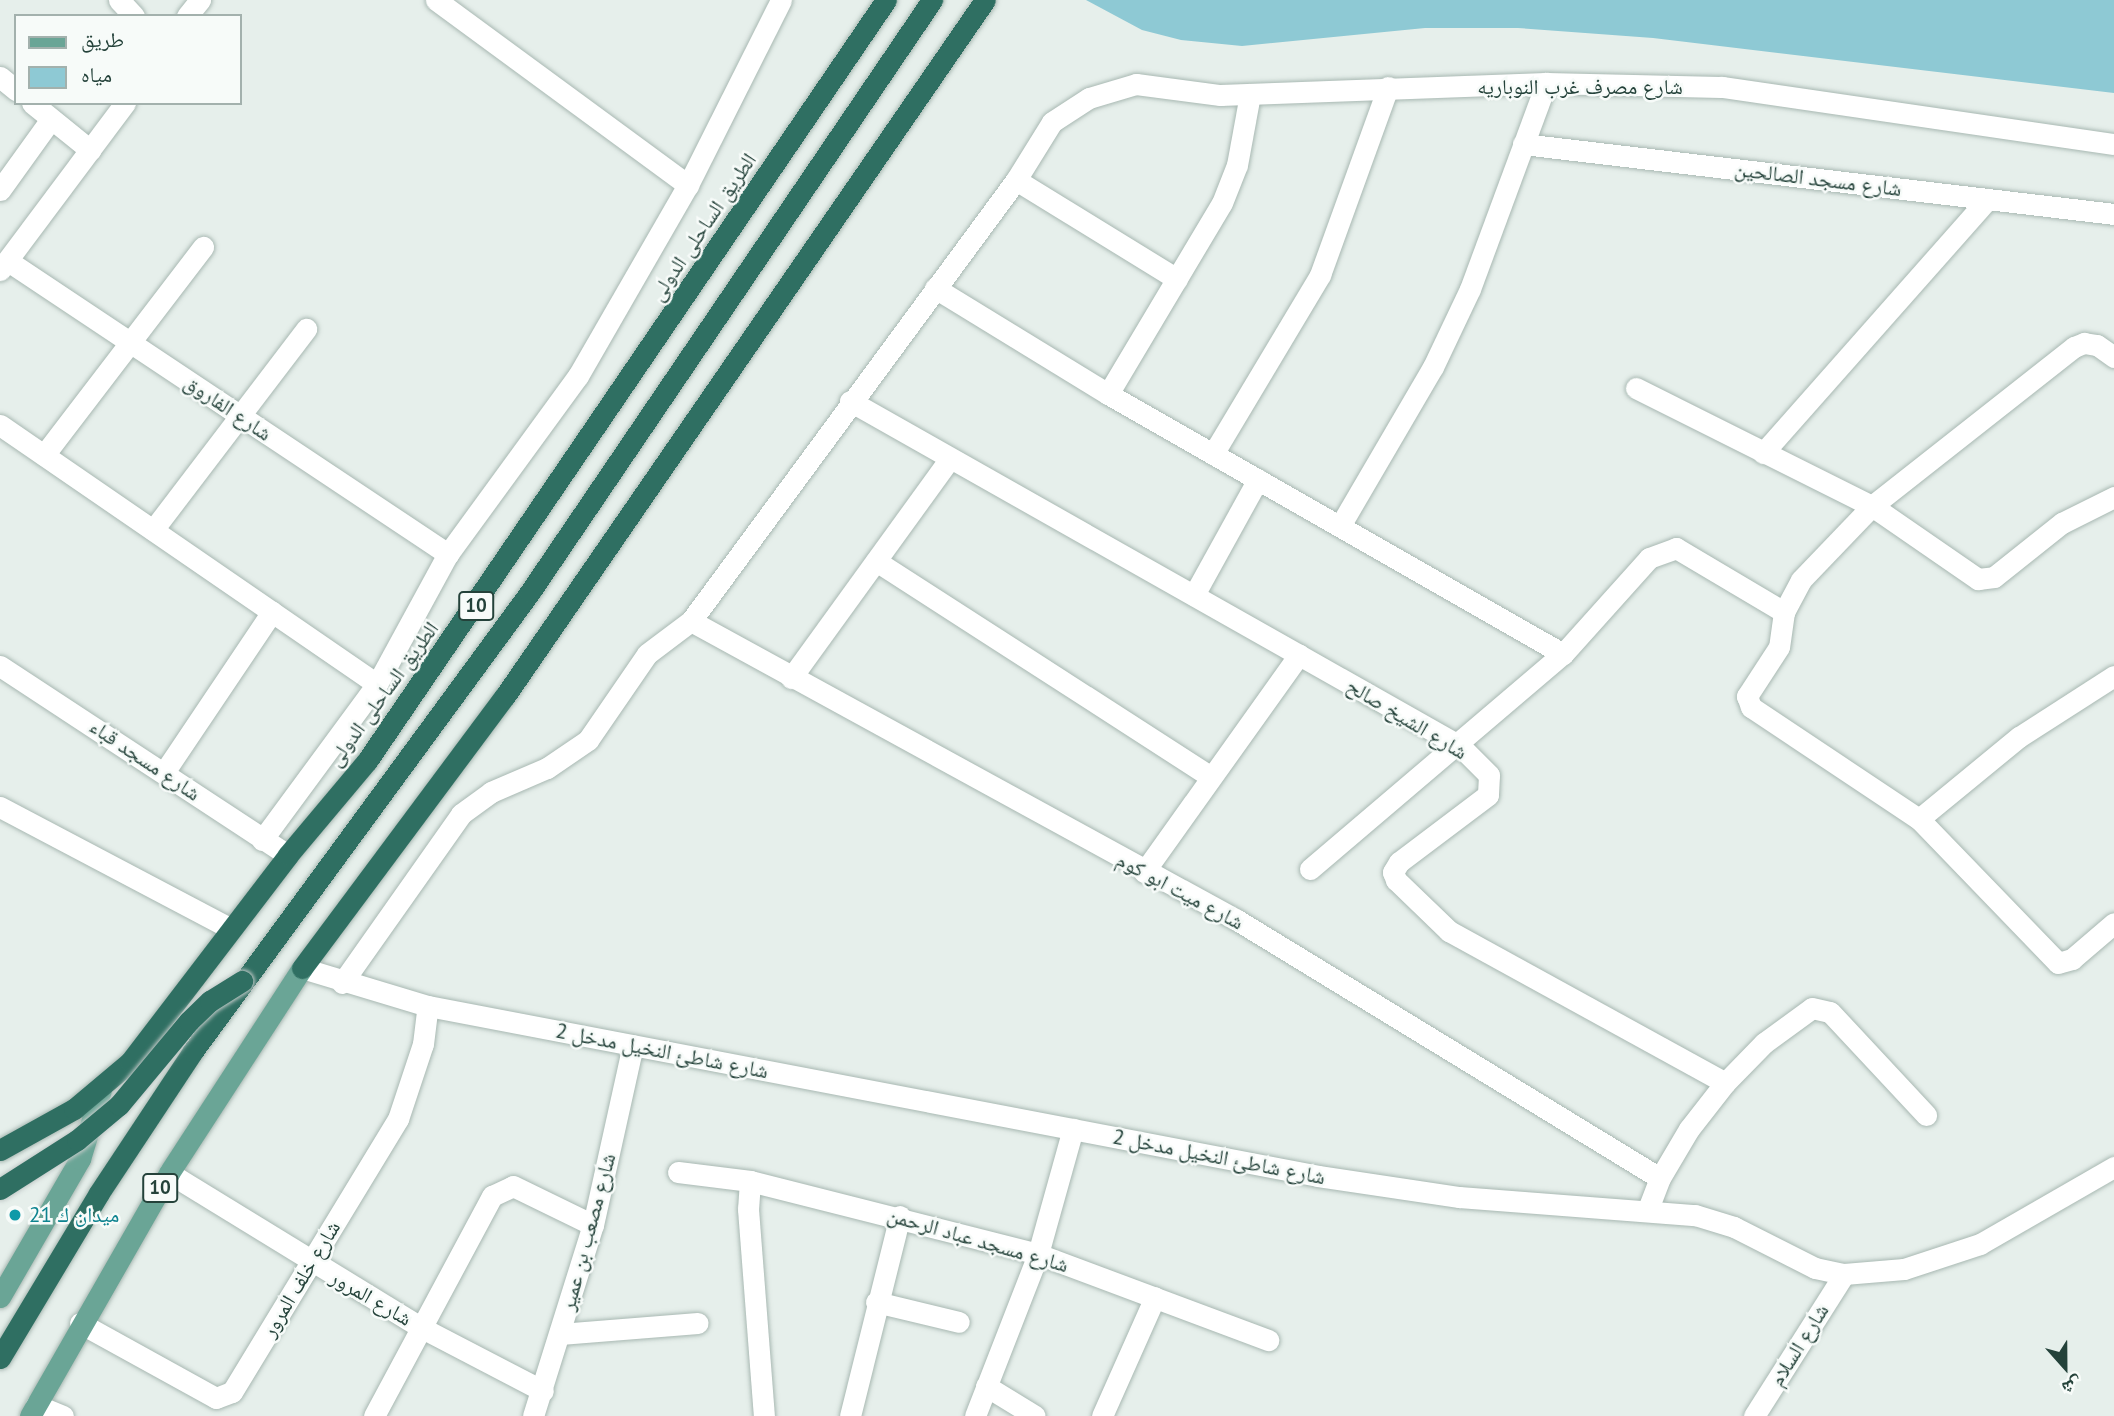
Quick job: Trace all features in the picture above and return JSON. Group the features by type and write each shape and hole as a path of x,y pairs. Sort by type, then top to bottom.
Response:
{"highway":[{"name":"الطريق الساحلى الدولى","path":"0,1150 101,1090 130,1062 288,855 367,761 425,681 886,0"},
{"path":"0,1358 99,1193 242,981 446,709 932,0"},
{"name":"10","path":"302,968 505,696 981,7"},
{"path":"0,1189 66,1148 108,1113 189,1021 210,1001 242,981"}],"main road":[{"name":"10","path":"33,1411 80,1323 169,1174 302,968"},
{"name":"10","path":"0,1297 80,1159 101,1090"}],"street":[{"path":"119,0 132,14"},
{"path":"189,14 200,0"},
{"path":"436,0 688,185"},
{"path":"262,840 377,684 448,554 578,376 688,185 781,0"},
{"path":"0,77 14,88"},
{"path":"1340,526 1433,367 1470,289 1546,83"},
{"name":"شارع مصرف غرب النوباريه","path":"1016,180 1052,122 1090,97 1136,84 1220,95 1546,83 1788,93 2114,145"},
{"path":"1213,454 1320,275 1388,87"},
{"path":"1108,394 1222,203 1237,165 1250,94"},
{"path":"34,105 90,150"},
{"path":"4,266 124,105"},
{"path":"2,184 51,119"},
{"name":"شارع مسجد الصالحين","path":"1523,144 2114,214"},
{"path":"342,983 461,814 491,792 547,768 580,746 647,654 691,621 850,401 1016,180 1177,279"},
{"path":"1763,453 1988,199"},
{"path":"44,455 203,247"},
{"name":"شارع الفاروق","path":"4,266 130,343 448,554"},
{"path":"935,288 1108,394 1563,654"},
{"path":"153,530 306,330"},
{"path":"2114,357 2097,345 2084,342 2074,347 1872,506 1801,580 1784,612 1779,648 1746,696 1751,707 1919,819 2058,963 2072,959 2114,923"},
{"path":"1636,388 1872,506 1983,580 2001,572 2062,523 2114,497"},
{"name":"شارع الشيخ صالح","path":"850,401 948,461 1194,595 1460,746 1489,775 1491,790 1396,865 1396,880 1449,931 1725,1083"},
{"path":"0,425 377,684"},
{"path":"791,678 948,461"},
{"path":"1194,595 1258,479"},
{"path":"1310,869 1460,746 1563,654 1649,558 1666,550 1685,552 1784,612"},
{"path":"876,561 1210,776"},
{"path":"165,771 272,612"},
{"name":"شارع ميت ابو كوم","path":"691,621 1144,872 1237,920 1660,1178"},
{"path":"1144,872 1299,655"},
{"name":"شارع مسجد قباء","path":"0,666 165,771 262,840 288,855"},
{"path":"1919,819 2019,737 2114,676"},
{"path":"0,807 230,929"},
{"name":"شارع شاطئ النخيل مدخل 2","path":"302,968 342,983 428,1006 1398,1189 1648,1209 1734,1227 1815,1268 1844,1274 1904,1269 1980,1244 2114,1167"},
{"name":"شارع خلف المرور","path":"80,1323 216,1398 232,1392 398,1119 423,1044 428,1006"},
{"path":"1648,1209 1660,1178 1689,1129 1725,1083 1764,1043 1807,1010 1819,1007 1830,1012 1926,1115"},
{"name":"شارع مصعب بن عمير","path":"540,1408 593,1225 633,1045"},
{"path":"975,1416 1038,1254 1073,1129"},
{"name":"شارع مسجد عباد الرحمن","path":"678,1172 750,1181 900,1216 1038,1254 1268,1340"},
{"name":"شارع المرور","path":"169,1174 424,1329 540,1408"},
{"path":"750,1181 748,1209 764,1416"},
{"path":"374,1416 424,1329 492,1196 501,1189 513,1186 593,1225"},
{"path":"849,1416 900,1216"},
{"name":"شارع السلام","path":"1754,1416 1844,1274"},
{"path":"1102,1416 1155,1297"},
{"path":"876,1302 959,1322"},
{"path":"560,1334 698,1323"},
{"path":"986,1386 1035,1416"},
{"path":"33,1411 63,1416"}],"water":[{"path":"1086,0 2114,0 2114,93 1653,38 1518,28 1425,28 1242,46 1181,40 1142,30"}],"place":[{"name":"ميدان ك 21","path":"15,1215"}]}
